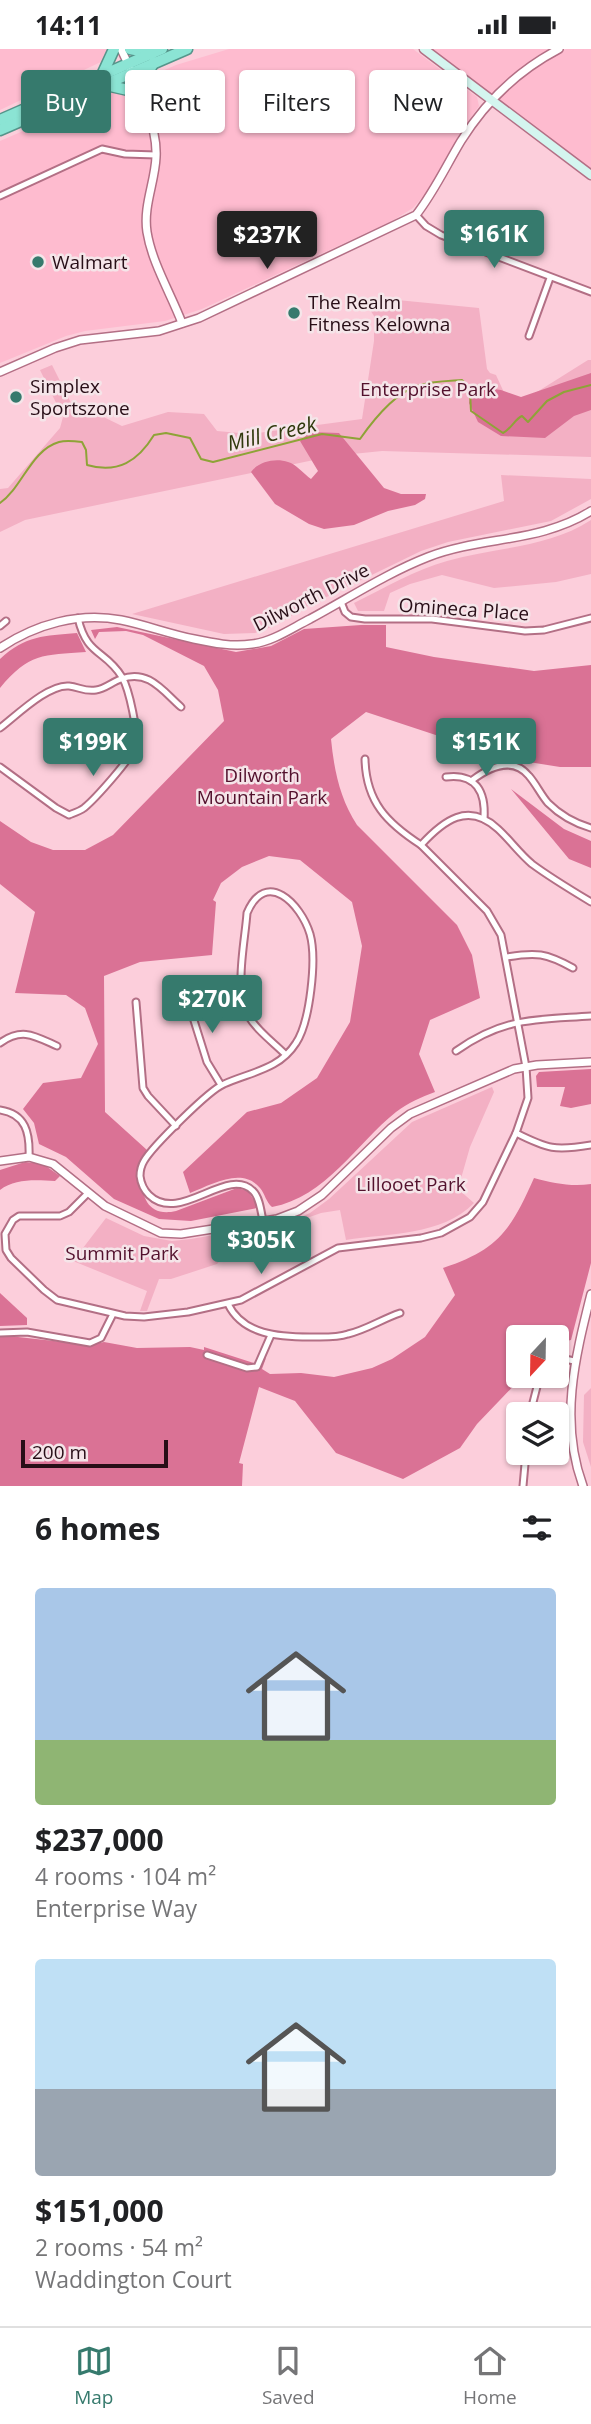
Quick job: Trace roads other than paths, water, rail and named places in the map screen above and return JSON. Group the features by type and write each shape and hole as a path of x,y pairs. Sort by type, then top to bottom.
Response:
{"highway":[{"path":"106,70 114,49"},
{"path":"130,49 152,58"},
{"path":"148,70 152,58 162,49"},
{"path":"111,76 152,58 187,49"},
{"path":"0,120 21,112"},
{"path":"0,130 21,120"}],"main road":[{"path":"424,49 591,175"}],"street":[{"path":"121,49 130,68"},
{"path":"0,372 80,340 159,331 182,323 236,301 416,215 431,197 462,139 491,100 515,76 559,49"},
{"path":"154,133 156,155 146,209 146,230 182,323"},
{"path":"0,197 102,149 124,154 156,155"},
{"path":"416,215 426,226 441,235 591,292"},
{"path":"529,336 550,278"},
{"name":"Dilworth Drive","path":"0,648 14,638 40,627 94,617 227,645 254,644 280,635 400,569 429,557 453,549 552,531 571,524 591,511"},
{"name":"Omineca Place","path":"341,602 345,612 351,617 432,619 525,631 544,630 591,618"},
{"path":"0,767 55,808 69,815 83,809 131,757 136,744 136,729 122,678 82,636 78,618"},
{"path":"0,626 6,621"},
{"path":"0,729 54,688 70,686 82,691 98,690 122,678 141,675 152,681 181,707"},
{"path":"87,1194 69,1212 60,1216 19,1216 9,1226 4,1242 11,1258 57,1300 113,1314 142,1317 228,1304 261,1291 338,1248 421,1238 456,1226 470,1217 483,1202 516,1133 528,1098 526,1067 507,957 500,935 487,911 421,845 386,818 376,803 366,775 365,759"},
{"path":"471,781 498,765 512,765 526,772 561,815 591,828"},
{"path":"446,778 460,776 471,781 481,791 485,805 484,819"},
{"path":"421,845 436,828 449,819 474,816 484,819 495,826 532,864 591,902"},
{"path":"263,1221 253,1191 242,1185 229,1185 178,1203 163,1204 153,1200 145,1191 140,1170 144,1161 176,1126 221,1085 272,1066 296,1044 307,1010 313,951 310,934 294,902 286,895 270,892 259,895 247,913 241,991 248,1016 285,1054"},
{"path":"507,957 546,954 573,968"},
{"path":"186,995 207,1062 221,1085"},
{"path":"136,1002 143,1088 176,1126"},
{"path":"456,1051 490,1030 518,1021 591,1016"},
{"path":"0,1043 21,1033 33,1035 57,1046"},
{"path":"0,1161 29,1157 53,1164 87,1194 114,1212 161,1233 181,1234 277,1219 323,1195 391,1128 410,1114 483,1082 526,1067 591,1062"},
{"path":"0,1110 18,1116 26,1126 30,1141 29,1157"},
{"path":"516,1133 541,1146 551,1148 565,1150 591,1145"},
{"path":"583,1486 570,1435 570,1395 574,1361 591,1294"},
{"path":"228,1304 233,1313 258,1331 292,1338 348,1335 400,1313"},
{"path":"0,1333 27,1332 90,1343 101,1338 113,1314"},
{"path":"207,1355 247,1368 257,1367 271,1335"},
{"path":"569,1360 574,1361"},
{"path":"523,1486 525,1465"}],"waterway":[{"name":"Mill Creek","path":"0,503 41,453 49,446 62,441 82,442 86,450 87,465 108,468 126,463 141,452 154,435 166,433 190,438 201,459 213,462 322,434 360,439 385,408 400,395 428,383 462,380 469,390 471,411 503,433 522,416 528,422 547,401 564,392 591,385"}],"place":[{"name":"Walmart","path":"38,262"},
{"name":"The Realm Fitness Kelowna","path":"294,313"},
{"name":"Simplex Sportszone","path":"16,397"}],"park label":[{"name":"Enterprise Park","path":"428,389"},
{"name":"Dilworth Mountain Park","path":"262,786"},
{"name":"Lillooet Park","path":"411,1184"},
{"name":"Summit Park","path":"122,1253"}]}
